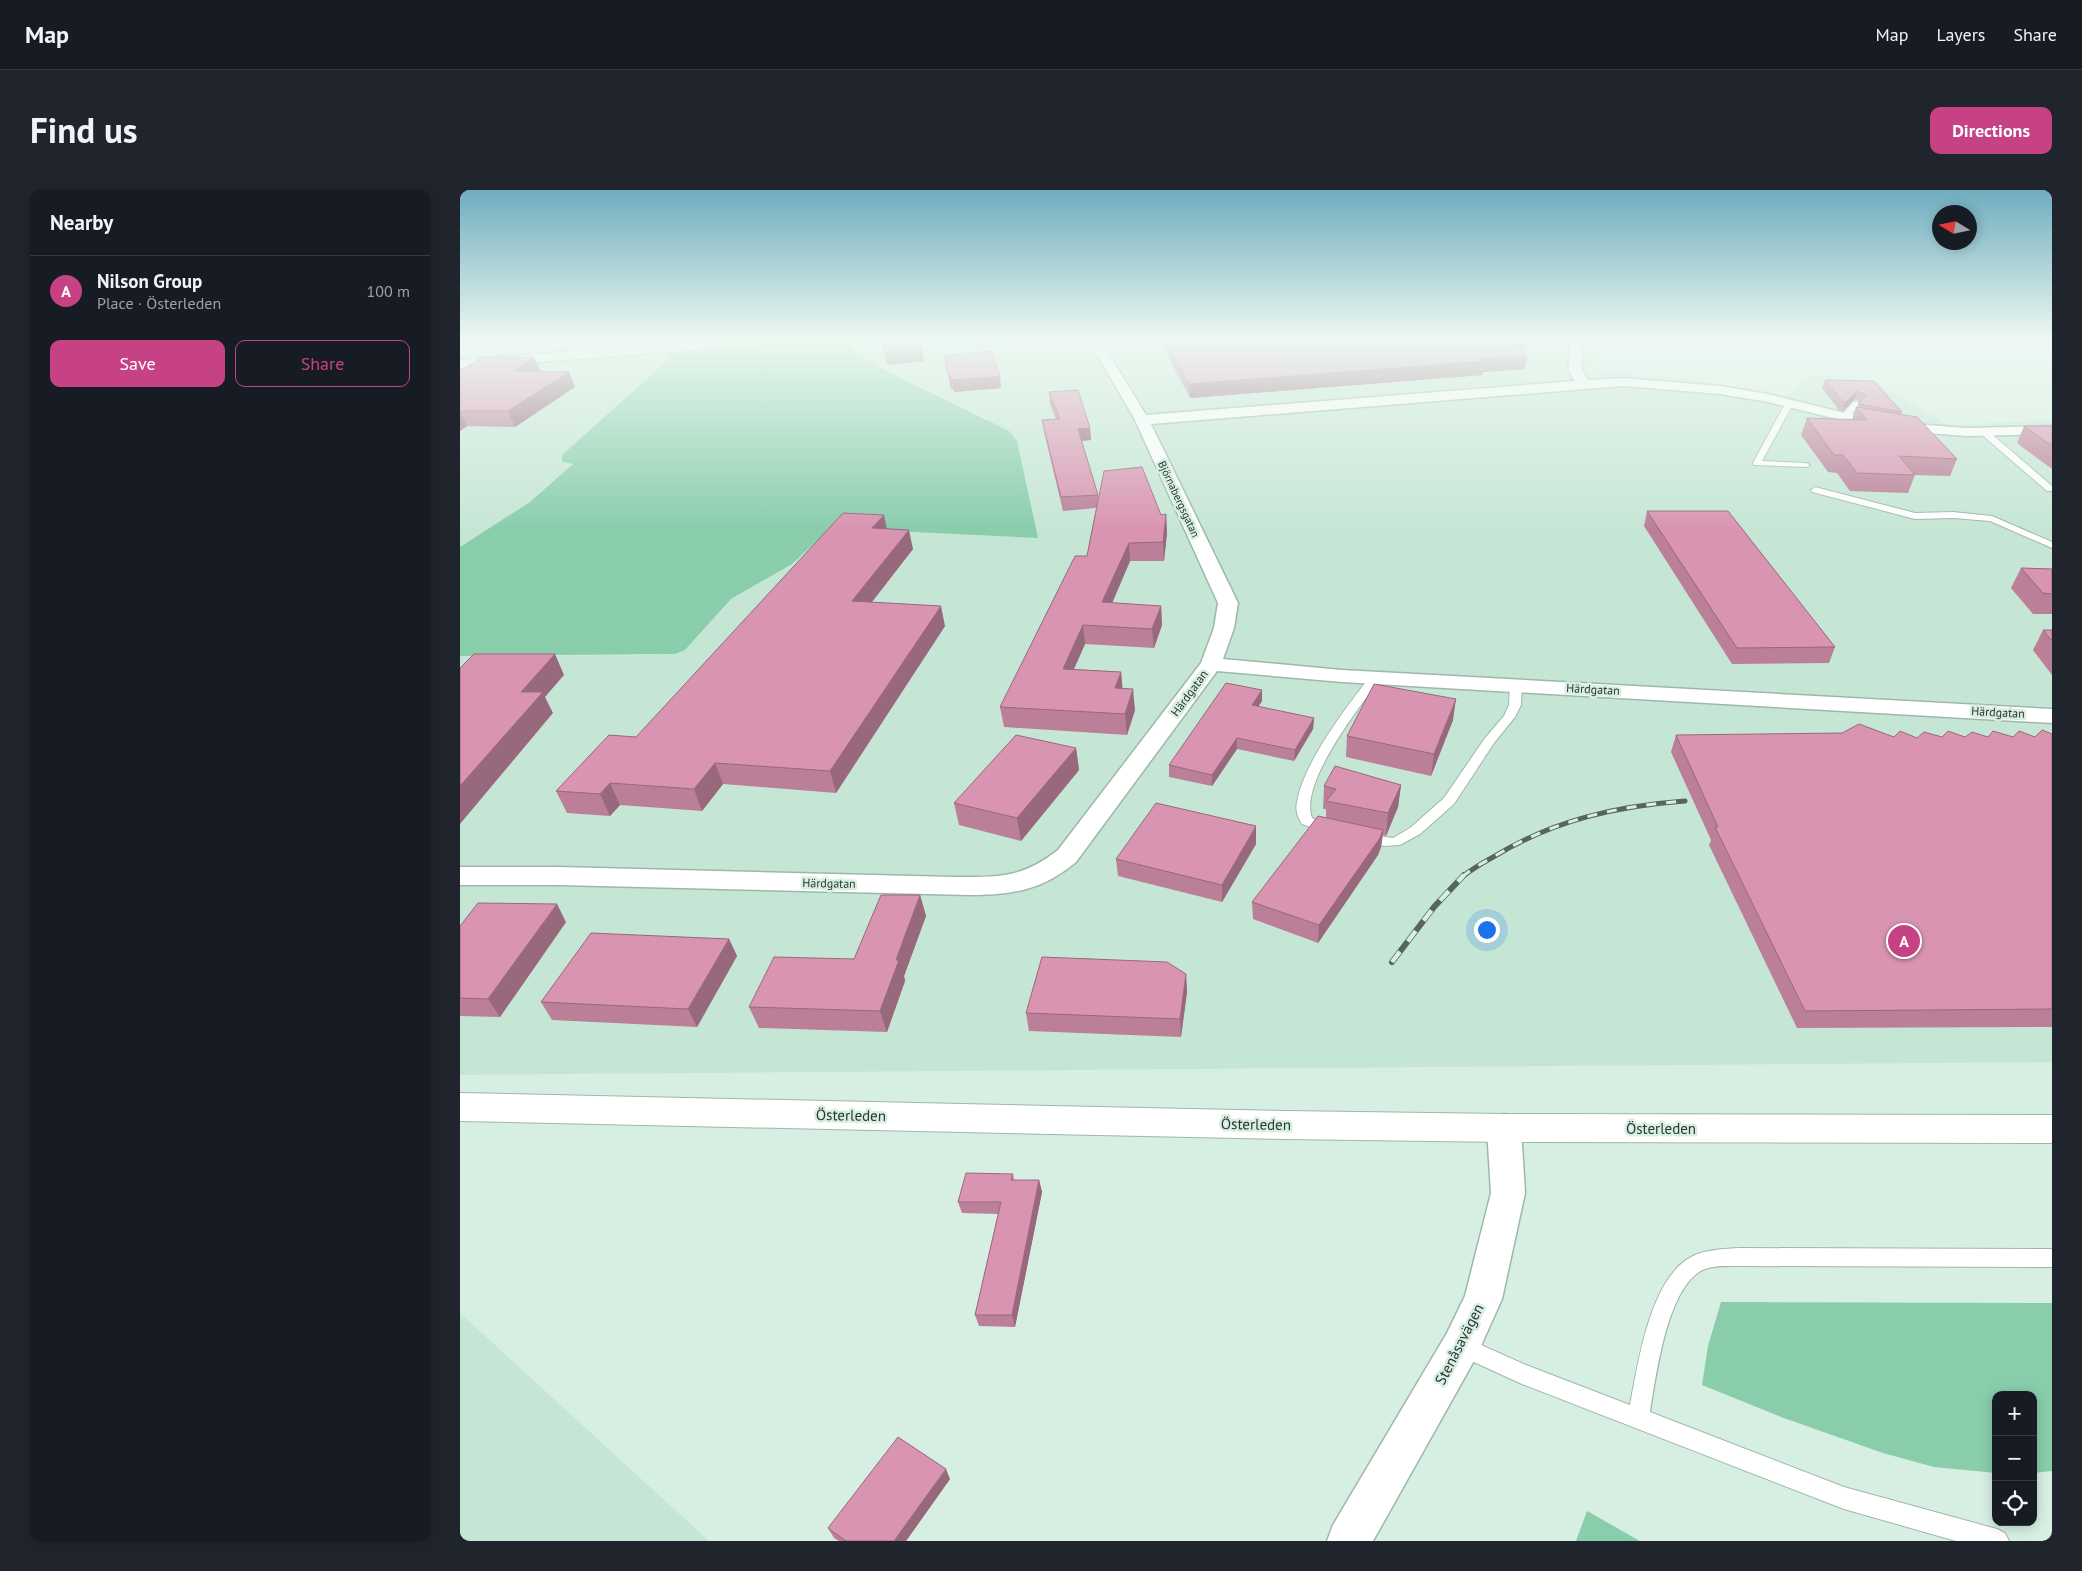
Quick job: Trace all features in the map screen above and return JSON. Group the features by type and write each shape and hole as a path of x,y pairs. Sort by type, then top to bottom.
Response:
{"main road":[{"name":"Österleden","path":"460,1107 1504,1128 2052,1129"}],"street":[{"name":"Björnabergsgatan","path":"1133,404 1228,603 1224,628 1211,664"},
{"path":"1142,420 1338,404"},
{"path":"1789,404 1845,418 1904,428 1984,432 2052,430"},
{"name":"Härdgatan","path":"460,876 559,876 953,886 986,886 1030,881 1050,871 1067,856 1211,664 1369,677 2052,716"},
{"name":"Stenåsavägen","path":"1349,1541 1461,1346 1483,1299 1508,1194 1504,1128"}],"lane":[{"path":"1789,404 1757,463 1806,465"},
{"path":"1845,418 1856,404"},
{"path":"1984,432 2051,489"},
{"path":"2051,489 2040,488 2052,500"},
{"path":"1815,490 1915,516 1953,516 1992,520 2052,545"},
{"path":"2038,538 2052,539"},
{"path":"1369,677 1371,683 1355,703 1313,776 1303,802 1304,814 1307,821 1320,828 1384,842 1395,842 1415,832 1449,801 1489,741 1509,717 1515,705 1516,684"},
{"path":"1638,1418 1654,1340 1668,1297 1682,1277 1697,1263 1740,1257 2052,1258"},
{"path":"1461,1346 1522,1374 1844,1498 1997,1541"}],"shaded area":[{"path":"460,404 619,404 562,455 562,462 574,464 530,502 460,547"},
{"path":"957,404 1912,404 1949,425 2052,420 2052,1062 460,1075 460,656 647,655 675,653 685,650 731,599 792,564 831,528 988,419"},
{"path":"460,1313 709,1541 460,1541"}],"green space":[{"path":"619,404 954,404 1009,431 1017,441 1038,538 831,528 792,564 731,599 685,650 675,654 460,656 460,547 530,502 573,464 562,462 562,455"},
{"path":"1721,1302 2052,1303 2052,1471 2037,1473 2037,1391 1992,1391 1992,1473 1934,1467 1883,1453 1781,1417 1702,1385 1708,1346"},
{"path":"1587,1511 1640,1541 1576,1541"}],"building":[{"path":"460,404 519,404 508,411 460,411"},
{"path":"1054,404 1082,404 1090,428 1078,429 1098,495 1061,497 1042,420 1060,419"},
{"path":"1858,404 1895,404 1902,412"},
{"path":"1856,407 1917,417 1957,459 1899,456 1915,475 1857,473 1843,455 1834,455 1807,418 1867,420"},
{"path":"2024,426 2052,426 2052,446"},
{"path":"1142,467 1161,515 1166,514 1163,542 1129,543 1102,602 1161,606 1152,629 1083,625 1063,669 1121,672 1115,688 1133,689 1125,714 1000,707 1075,556 1087,556 1104,471"},
{"path":"1647,511 1728,511 1835,647 1737,648"},
{"path":"843,513 884,515 872,528 909,530 852,601 941,606 830,771 715,763 694,789 610,783 600,794 556,791 609,735 636,737"},
{"path":"2021,568 2052,569 2052,594 2043,593"},
{"path":"2043,630 2052,630 2052,641"},
{"path":"474,654 555,654 521,692 543,692 460,786 460,668"},
{"path":"1226,683 1262,690 1252,705 1314,718 1295,750 1237,738 1212,775 1169,765"},
{"path":"1374,684 1456,699 1434,754 1347,736"},
{"path":"1859,724 1894,737 1900,731 1917,738 1924,732 1942,737 1948,731 1965,737 1972,732 1988,737 1993,731 2013,737 2019,731 2035,737 2042,730 2052,734 2052,1009 1805,1011 1715,827 1718,827 1676,735 1842,733"},
{"path":"1016,735 1076,748 1017,818 954,803"},
{"path":"1335,766 1401,785 1388,813 1326,801 1336,789 1324,786"},
{"path":"1156,803 1256,826 1222,885 1116,859"},
{"path":"1318,816 1383,830 1380,838 1319,925 1252,902"},
{"path":"881,895 920,895 880,1011 749,1007 774,957 854,959"},
{"path":"478,903 557,904 488,999 460,998 460,926"},
{"path":"591,933 729,939 688,1009 541,1002"},
{"path":"1042,957 1167,962 1186,974 1180,1019 1026,1013"},
{"path":"966,1173 1013,1174 1011,1180 1039,1180 1012,1315 975,1315 1001,1202 958,1202"},
{"path":"898,1437 946,1469 894,1541 846,1541 828,1528"}],"railway":[{"path":"1462,877 1482,863 1517,844 1563,824 1611,811 1685,801"},
{"path":"1392,962 1434,907 1462,877"}],"place":[{"name":"Nilson Group","path":"1904,941"}]}
